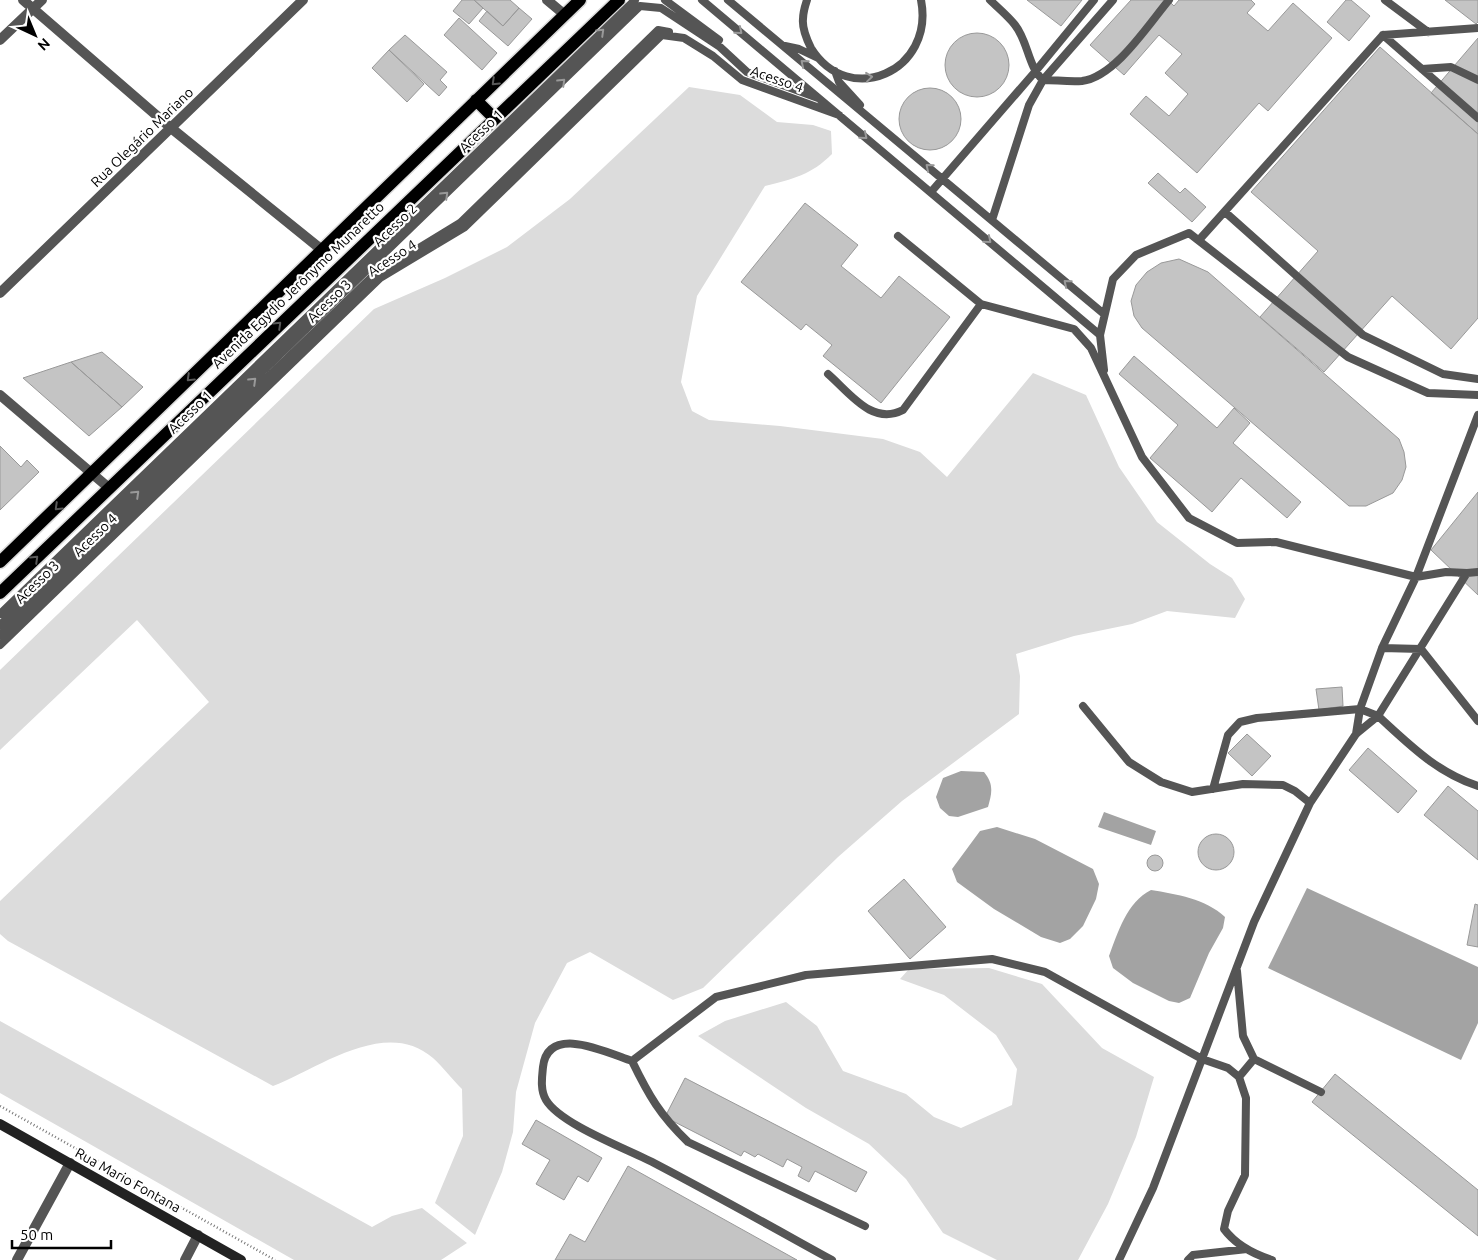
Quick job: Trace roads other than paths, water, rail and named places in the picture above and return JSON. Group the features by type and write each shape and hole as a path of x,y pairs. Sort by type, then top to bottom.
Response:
{"main road":[{"name":"Avenida Egydio Jerônymo Munaretto","path":"0,562 580,0"},
{"name":"Avenida Egydio Jerônymo Munaretto","path":"0,593 619,0"},
{"path":"476,100 494,118"}],"street":[{"path":"23,0 172,128 322,250"},
{"path":"0,40 42,0"},
{"name":"Rua Olegário Mariano","path":"0,293 303,0"},
{"path":"547,0 565,15"},
{"path":"0,395 109,488"},
{"name":"Rua Mario Fontana","path":"0,1124 241,1260"},
{"path":"17,1260 70,1163"},
{"path":"184,1260 198,1235"}],"lane":[{"name":"Acesso 1","path":"0,614 635,0"},
{"path":"665,0 721,42 750,68 807,88"},
{"path":"702,0 1100,335"},
{"path":"728,0 1104,314"},
{"path":"807,0 802,20 807,40 818,58"},
{"path":"783,46 799,49 818,58 845,76 866,78 887,74 905,62 918,45 924,16 921,0"},
{"path":"990,0 1016,25 1027,46 1034,73 1042,80 1083,81 1102,74 1117,62 1169,0"},
{"path":"931,192 1034,73 1094,0"},
{"path":"992,220 1028,105 1042,80 1114,0"},
{"path":"1385,0 1428,32"},
{"name":"Acesso 2","path":"0,625 640,6 661,8 720,47 747,72 818,98"},
{"path":"1199,240 1383,35 1478,28"},
{"name":"Acesso 3","path":"0,635 373,276 460,223 658,30 683,34 706,47 744,77 829,107"},
{"name":"Acesso 4","path":"0,645 380,278 465,227 662,35 684,38 713,56 742,80 838,115"},
{"path":"1383,35 1478,118"},
{"path":"1422,69 1451,67 1478,80"},
{"path":"835,71 839,82 872,120"},
{"path":"1225,212 1363,335 1443,374 1478,379"},
{"path":"1104,377 1100,335 1113,279 1136,255 1189,233 1348,357 1428,393 1478,395"},
{"path":"898,236 981,304 1074,329 1091,348 1142,457 1190,518 1237,543 1276,542 1416,578 1446,572 1478,572"},
{"path":"828,374 874,414 891,416 904,410 981,304"},
{"path":"1356,734 1360,709 1382,648 1416,578 1478,415"},
{"path":"1118,1260 1152,1188 1254,922 1310,803 1356,734 1378,716 1467,573"},
{"path":"1382,648 1422,648"},
{"path":"1422,648 1478,721"},
{"path":"1083,706 1129,762 1161,782 1192,792 1243,784 1283,785 1295,791 1310,803"},
{"path":"1213,788 1228,735 1240,722 1257,718 1360,709 1378,716 1433,766 1478,786"},
{"path":"632,1061 716,997 806,976 992,958 1045,972 1202,1059 1228,1068 1238,1077 1246,1098 1244,1175 1228,1210 1224,1229 1231,1239 1247,1249 1272,1260"},
{"path":"1237,967 1243,1036 1254,1059 1321,1092"},
{"path":"832,1260 654,1163 562,1116 546,1100 541,1082 544,1058 558,1044 572,1042 632,1061 648,1096 665,1120 688,1142 865,1226"},
{"path":"1238,1077 1254,1059"},
{"path":"1188,1260 1193,1255 1247,1249"}]}
